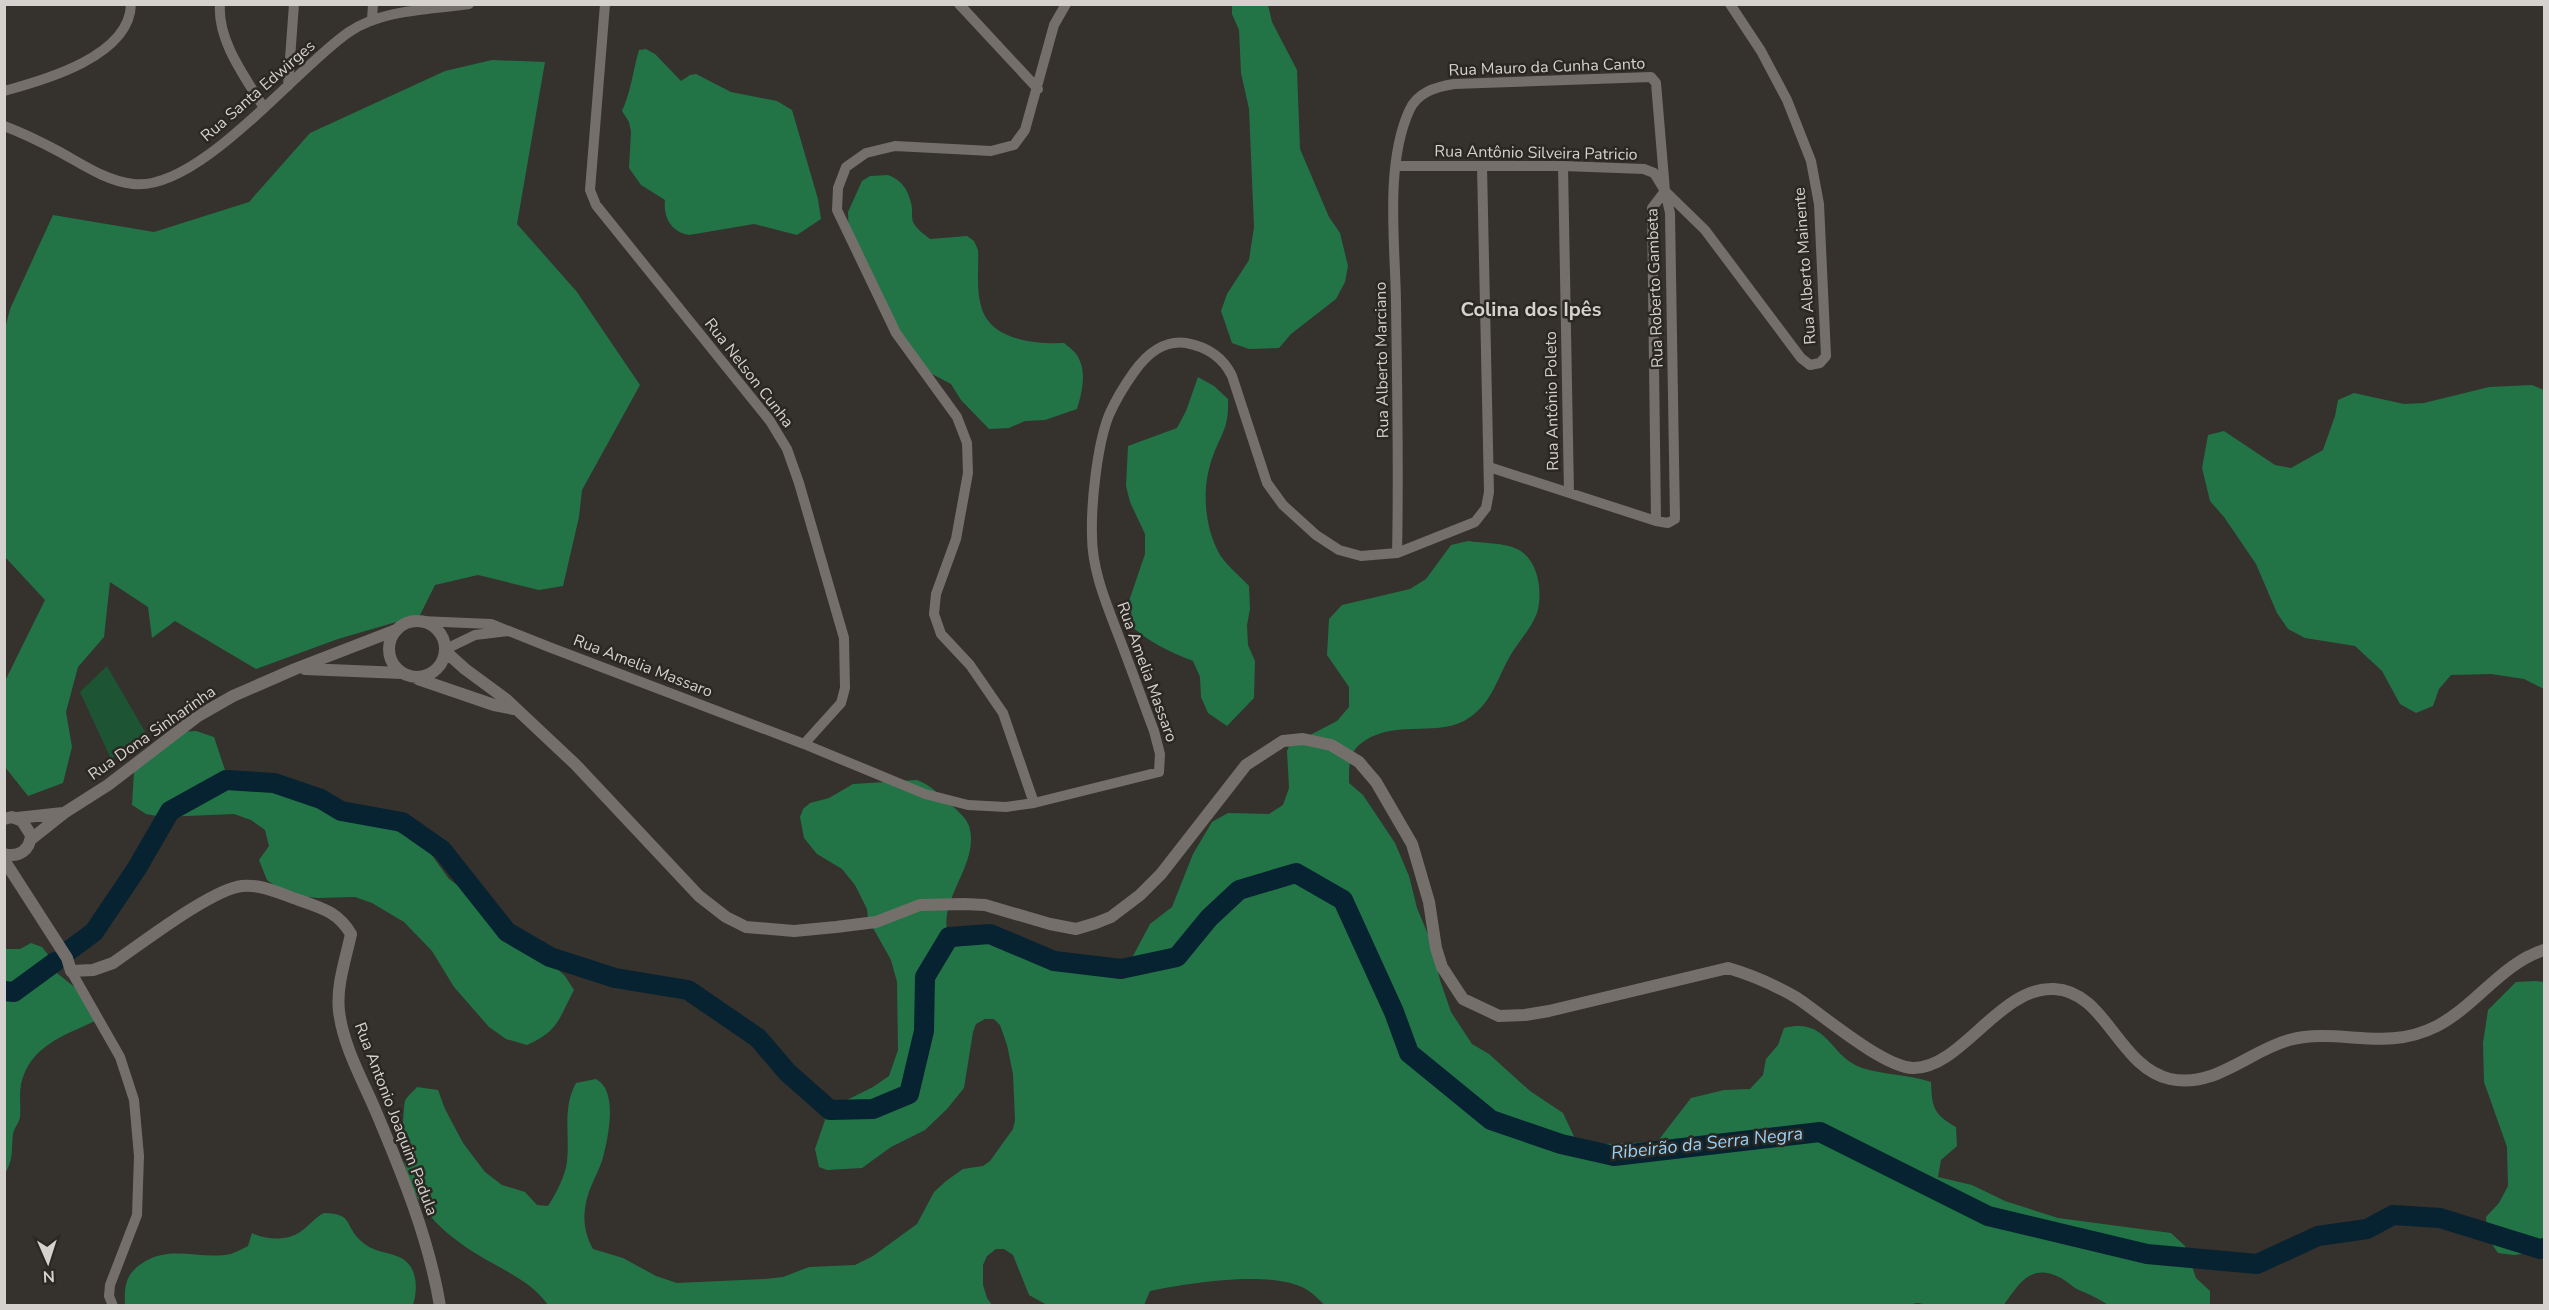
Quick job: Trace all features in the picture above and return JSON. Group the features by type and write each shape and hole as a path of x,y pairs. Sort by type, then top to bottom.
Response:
{"street":[{"path":"4,91 82,63 113,44 126,27 131,4"},
{"path":"220,4 219,19 223,34 264,108"},
{"path":"288,86 294,4"},
{"path":"372,20 374,4"},
{"name":"Rua Santa Edwirges","path":"4,126 37,140 109,179 134,184 149,184 167,179 201,160 243,128 349,32 372,20 469,4"},
{"name":"Rua Nelson Cunha","path":"605,4 590,190 596,205 770,421 791,460 844,638 845,688 841,703 804,744"},
{"path":"959,4 1038,88"},
{"path":"1034,803 1003,713 970,665 941,634 934,614 936,594 956,539 968,473 966,443 957,417 896,333 837,210 838,188 846,167 866,153 895,146 991,151 1014,145 1025,130 1054,25 1066,4"},
{"name":"Rua Alberto Mainente","path":"1665,191 1705,230 1800,358 1810,365 1820,363 1826,356 1826,345 1819,204 1811,160 1787,100 1761,51 1730,4"},
{"name":"Rua Mauro da Cunha Canto","path":"1396,166 1400,140 1410,109 1419,97 1434,87 1454,84 1648,76 1656,83 1665,191"},
{"name":"Rua Antônio Silveira Patricio","path":"1396,166 1563,166 1644,170 1654,173 1665,191"},
{"name":"Rua Alberto Marciano","path":"1396,166 1394,201 1397,553"},
{"path":"1397,553 1475,522 1486,508 1489,492 1489,467 1482,166"},
{"name":"Rua Antônio Poleto","path":"1563,166 1569,493"},
{"name":"Rua Roberto Gambeta","path":"1665,191 1670,213 1675,519 1668,523 1656,521 1652,208 1665,191"},
{"name":"Rua Amelia Massaro","path":"420,621 491,624 511,630 549,647 804,744 925,794 968,805 1006,807 1034,803 1159,772 1160,754 1154,731 1095,569 1092,537 1095,480 1108,417 1119,393 1143,360 1161,346 1176,342 1190,344 1211,352 1225,362 1242,404 1267,483 1283,505 1316,535 1339,550 1361,556 1397,553"},
{"path":"1489,467 1656,521"},
{"path":"405,674 423,676 436,670 444,658 443,639 436,629 420,621 407,623 396,630 390,642 390,656 396,668 405,674 494,705 514,709"},
{"name":"Rua Dona Sinharinha","path":"19,855 28,846 30,840 64,813 108,785 198,716 233,696 295,669 396,630"},
{"path":"445,650 475,635 511,630"},
{"path":"445,650 465,669 507,700 575,764 699,896 726,917 746,927 794,931 876,922 920,905 985,905 1076,929 1096,923 1111,917 1140,895 1161,874 1246,765 1284,741 1303,739 1331,745 1359,762 1376,782 1412,844 1429,902 1436,948 1442,967 1463,999 1499,1016 1525,1015 1559,1009 1728,968 1746,973 1795,997 1878,1056 1900,1066 1914,1068 1930,1065 1950,1054 1978,1029 2018,1000 2036,991 2054,989 2073,992 2089,1003 2132,1056 2152,1072 2171,1079 2192,1080 2242,1063 2270,1047 2289,1040 2309,1037 2402,1039 2418,1034 2462,1010 2510,967 2544,950"},
{"name":"Rua Dona Sinharinha","path":"295,669 405,674"},
{"name":"Rua Dona Sinharinha","path":"8,818 64,813"},
{"path":"8,818 26,824 30,840"},
{"path":"4,854 19,855 18,882"},
{"path":"4,860 67,958 71,971 120,1057 134,1100 139,1156 137,1215 110,1285 113,1305"},
{"name":"Rua Antonio Joaquim Padula","path":"71,971 93,970 113,963 220,892 242,886 261,887 331,911 343,921 351,934 339,991 339,1010 345,1038 407,1184 436,1282 440,1305"}],"green space":[{"path":"1232,5 1268,5 1272,22 1297,70 1300,149 1329,217 1340,233 1348,266 1345,282 1336,299 1291,334 1279,348 1249,349 1232,343 1221,311 1227,294 1249,260 1254,227 1249,109 1241,73 1239,30 1232,14"},
{"path":"646,49 655,54 681,81 696,74 731,92 777,101 792,110 818,199 821,219 797,235 754,224 689,235 677,231 667,218 665,200 641,185 629,168 631,132 629,122 622,111 630,89 639,50"},
{"path":"492,60 545,62 517,224 577,292 640,385 582,490 579,517 563,586 539,590 478,575 435,585 420,615 338,639 256,669 175,621 152,638 148,607 110,582 104,637 78,667 66,712 72,747 63,783 28,796 5,767 5,681 45,600 5,557 4,333 10,309 53,215 154,232 249,202 310,133 445,71"},
{"path":"888,175 900,182 906,189 912,205 913,222 930,239 967,236 974,241 978,250 979,299 986,318 994,327 1015,338 1028,341 1064,343 1076,353 1081,363 1083,376 1077,409 1045,420 1025,421 1009,428 989,429 961,400 951,384 930,373 904,339 849,239 848,212 862,181 870,176"},
{"path":"1198,377 1214,386 1228,399 1226,423 1209,468 1207,481 1206,507 1210,532 1220,555 1249,586 1250,609 1247,625 1248,645 1255,661 1254,698 1227,726 1208,713 1201,697 1200,677 1193,661 1159,646 1129,624 1128,604 1145,554 1145,534 1130,502 1126,486 1128,446 1177,428 1186,411"},
{"path":"2532,385 2544,390 2544,689 2524,679 2491,674 2451,675 2439,689 2433,706 2416,713 2400,704 2382,671 2355,646 2305,638 2288,629 2277,613 2256,564 2224,517 2210,501 2202,468 2208,435 2224,431 2275,465 2291,468 2323,450 2338,400 2354,393 2404,404 2424,403 2489,387"},
{"path":"1468,541 1512,547 1530,560 1538,577 1540,596 1537,613 1481,708 1464,721 1452,726 1398,730 1371,737 1359,745 1353,753 1349,783 1363,795 1395,843 1432,944 1440,980 1451,1012 1472,1044 1489,1054 1530,1091 1563,1113 1578,1145 1657,1142 1691,1098 1724,1090 1750,1089 1763,1075 1766,1059 1778,1045 1784,1028 1799,1026 1811,1028 1828,1040 1842,1056 1862,1068 1931,1082 1935,1109 1938,1114 1956,1127 1957,1146 1941,1160 1938,1177 1972,1185 2005,1201 2058,1218 2171,1233 2185,1246 2196,1278 2210,1291 2210,1305 2108,1305 2076,1289 2059,1277 2049,1273 2040,1273 2033,1274 2020,1283 2003,1306 1937,1306 1917,1303 1904,1306 1326,1306 1304,1288 1271,1280 1250,1279 1206,1282 1150,1291 1144,1305 1047,1305 1029,1295 1013,1255 1004,1249 996,1249 987,1256 983,1265 983,1285 992,1305 548,1305 524,1282 459,1242 443,1229 419,1200 410,1183 402,1142 405,1101 417,1087 438,1090 463,1143 485,1172 502,1185 525,1192 537,1205 548,1206 560,1185 566,1167 568,1112 572,1092 576,1083 596,1079 603,1085 607,1094 610,1116 602,1161 585,1209 586,1230 593,1249 623,1258 656,1276 677,1283 783,1277 809,1267 855,1265 873,1256 917,1224 934,1192 946,1181 963,1169 983,1166 990,1161 1013,1129 1015,1120 1013,1074 1000,1025 994,1019 985,1019 976,1024 973,1032 964,1088 947,1109 925,1130 891,1147 862,1168 827,1170 819,1167 815,1149 826,1117 839,1104 889,1076 898,1050 897,982 891,960 868,919 867,909 855,885 842,869 817,854 804,838 800,817 803,809 810,803 829,798 853,784 917,780 922,782 957,810 969,826 971,842 968,857 950,902 947,917 947,932 954,947 971,945 988,936 1018,936 1048,951 1082,974 1110,972 1118,969 1133,956 1150,924 1172,907 1193,854 1212,822 1228,813 1269,814 1283,805 1289,788 1287,751 1289,746 1337,721 1349,707 1349,687 1327,655 1329,619 1342,605 1410,589 1426,579 1451,545"},
{"path":"107,666 148,737 111,759 80,692"},
{"path":"196,731 214,737 225,770 263,782 277,792 328,803 362,819 379,822 428,850 449,879 463,889 474,906 537,950 565,976 574,990 557,1023 538,1040 527,1045 506,1039 489,1027 454,987 432,951 404,922 372,903 355,897 318,898 298,896 281,890 267,880 259,860 269,846 265,830 251,820 234,814 163,817 146,814 132,805 134,771 179,732"},
{"path":"31,943 42,947 49,956 53,970 77,989 95,1021 49,1044 32,1060 25,1071 20,1088 20,1117 14,1132 11,1159 5,1174 5,949 20,949"},
{"path":"2516,982 2544,982 2544,1251 2514,1255 2498,1253 2487,1237 2486,1217 2499,1203 2508,1186 2507,1147 2484,1082 2483,1043 2488,1010"},
{"path":"324,1213 340,1215 361,1241 379,1251 399,1257 410,1266 416,1285 413,1305 125,1305 127,1280 133,1271 144,1262 165,1254 231,1254 248,1246 252,1233 270,1238 289,1237 300,1232"}],"waterway":[{"name":"Ribeirão da Serra Negra","path":"67,952 94,932 137,868 170,811 226,780 274,783 321,799 341,811 402,822 442,850 507,932 550,957 615,978 688,990 758,1038 787,1072 830,1110 873,1109 909,1094 924,1031 925,977 949,937 990,934 1054,961 1121,969 1177,957 1209,918 1239,890 1296,873 1343,900 1394,1012 1409,1053 1491,1120 1561,1144 1614,1156 1820,1132 1988,1216 2147,1254 2257,1264 2318,1236 2367,1229 2393,1215 2440,1218 2540,1249 2544,1248"},
{"path":"4,991 14,992 55,962"}],"district":[{"name":"Colina dos Ipês","path":"1531,309"}]}
